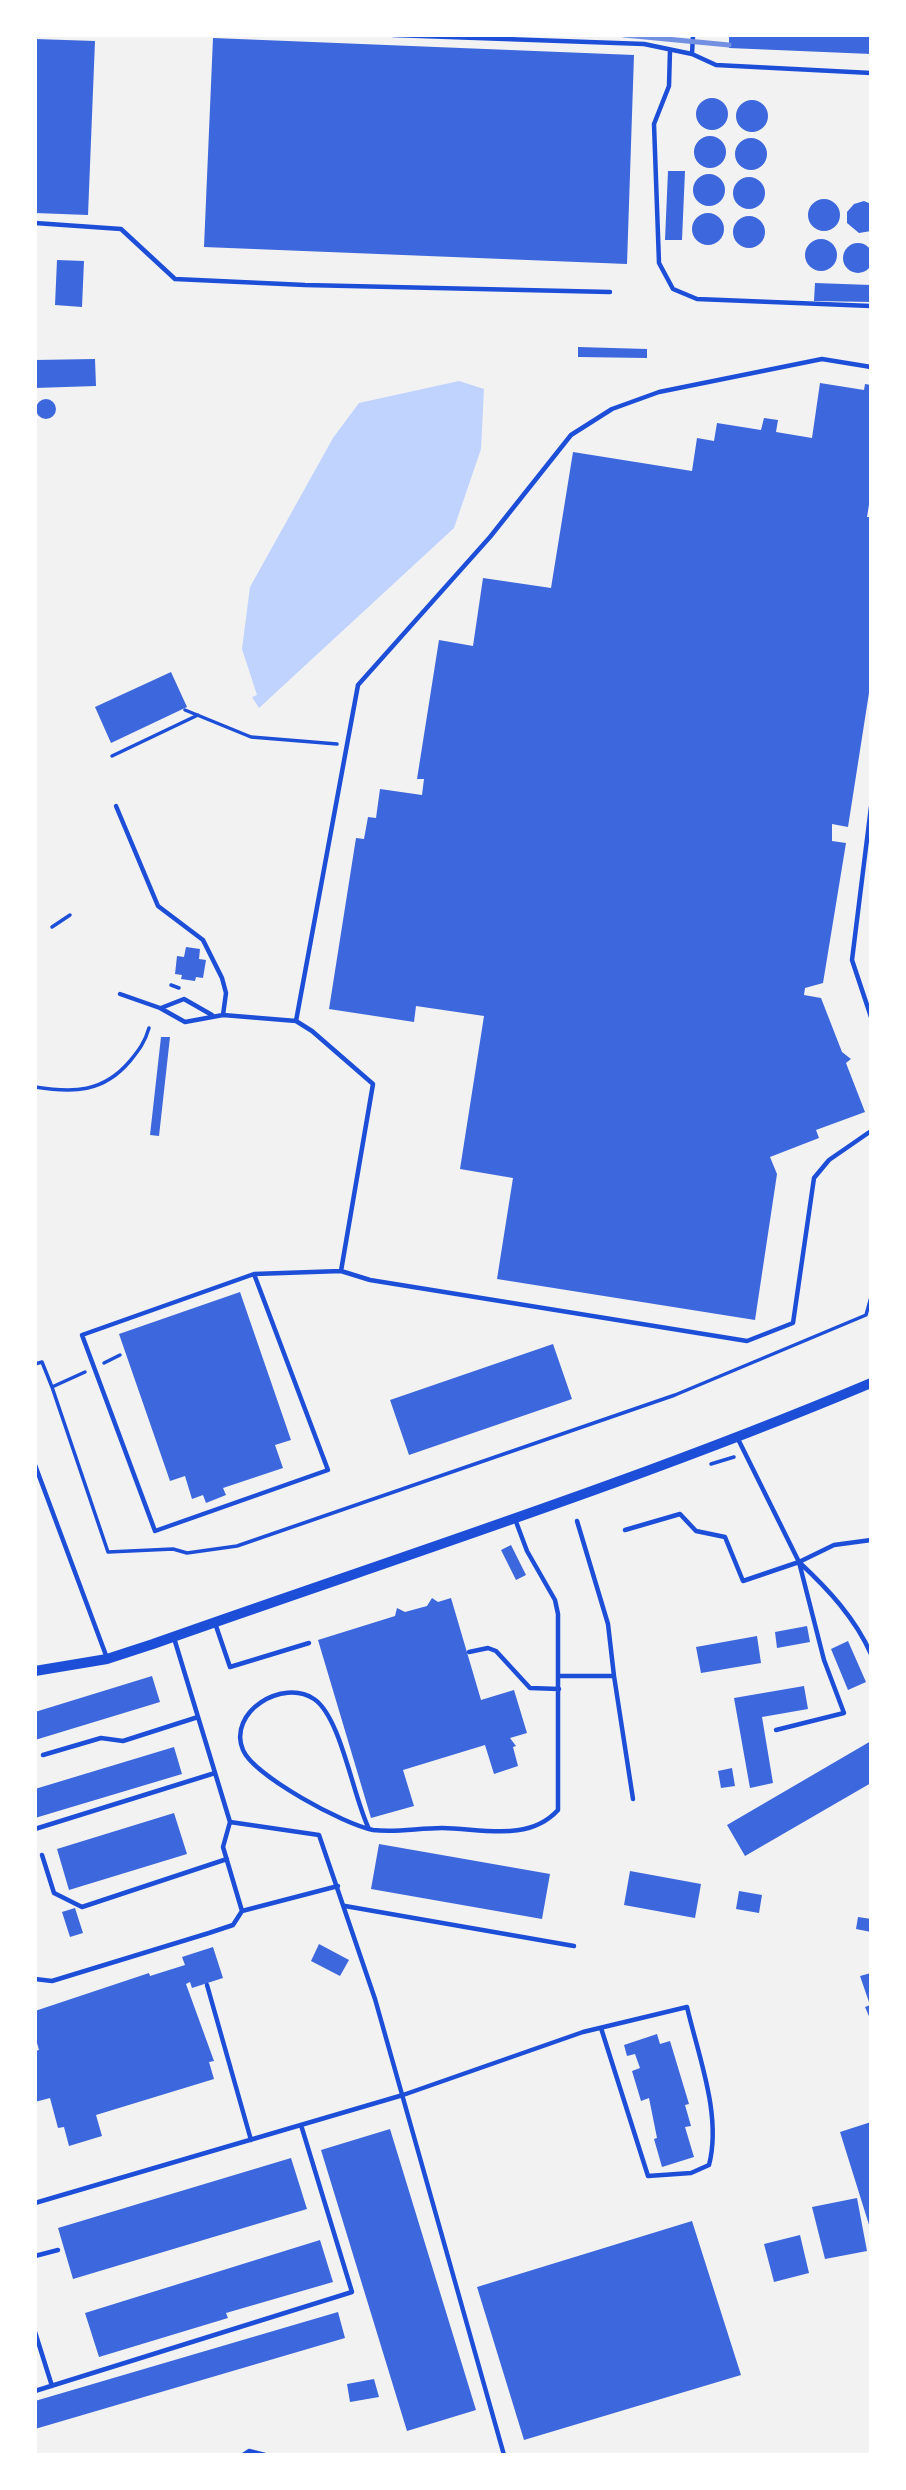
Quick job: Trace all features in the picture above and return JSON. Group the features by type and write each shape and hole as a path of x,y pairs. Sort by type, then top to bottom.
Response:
{"street":[{"path":"35,1671 107,1658 174,1637 738,1439 871,1383"}],"lane":[{"path":"393,35 644,44 692,54 716,65 871,73"},
{"path":"692,54 693,35"},
{"path":"670,50 669,86 654,124 659,263 673,289 697,299 871,306"},
{"path":"35,223 121,229 175,279 305,285 610,292"},
{"path":"296,1021 358,685 490,537 571,435 612,409 659,392 822,359 871,367"},
{"path":"116,806 158,906 203,940 222,978 226,993 223,1015"},
{"path":"871,807 852,960 871,1017"},
{"path":"120,993 160,1008 185,1023 212,1015 296,1021 312,1031 373,1084 341,1271"},
{"path":"160,1008 184,999 212,1015"},
{"path":"254,1273 328,1470 155,1531 82,1335 254,1273 341,1271 370,1280 747,1341 793,1322 814,1178 829,1160 871,1131"},
{"path":"738,1439 799,1562 818,1627 824,1660 844,1713 776,1730"},
{"path":"35,1465 107,1658"},
{"path":"625,1530 680,1514 696,1531 725,1537 743,1581 799,1562 834,1545 871,1540"},
{"path":"369,1829 359,1810 339,1738 315,1699 295,1690 263,1699 246,1721 241,1735 243,1750 258,1769 329,1812 369,1829 393,1832 443,1828 488,1832 536,1826 549,1820 558,1810 559,1676 555,1600 527,1551 515,1518"},
{"path":"577,1521 608,1624 633,1799"},
{"path":"799,1562 826,1587 863,1637 871,1654"},
{"path":"215,1622 230,1667 309,1643"},
{"path":"174,1637 230,1822 223,1847 242,1911"},
{"path":"469,1652 488,1648 496,1651 530,1688 559,1689"},
{"path":"559,1676 614,1676"},
{"path":"43,1755 101,1738 123,1741 198,1717"},
{"path":"35,1829 215,1773"},
{"path":"230,1822 319,1835 338,1886 403,2095 429,2201 503,2455"},
{"path":"42,1855 54,1893 82,1907 227,1859"},
{"path":"35,1979 51,1981 209,1933 233,1925 242,1911 338,1886"},
{"path":"344,1906 574,1946"},
{"path":"207,1986 251,2140"},
{"path":"35,2203 403,2095 601,2028 687,2007 711,2111 713,2148 709,2165 691,2173 648,2176 601,2028"},
{"path":"35,2391 352,2292 301,2125"},
{"path":"35,2256 58,2250"},
{"path":"35,2332 51,2386"},
{"path":"243,2455 249,2451 265,2455"}],"path":[{"path":"185,710 251,737 346,745"},
{"path":"112,756 198,715"},
{"path":"52,926 70,915"},
{"path":"35,1087 78,1091 103,1084 118,1074 139,1050 145,1042 149,1028"},
{"path":"35,1364 42,1362 108,1552 173,1549 196,1553 237,1546 675,1395 866,1315 871,1297"},
{"path":"51,1387 120,1355"}],"water":[{"path":"459,381 484,389 481,449 454,528 259,708 252,697 257,695 242,649 250,587 333,438 359,403"}],"building":[{"path":"729,35 871,35 871,54 729,48"},
{"path":"213,38 634,55 627,264 204,247"},
{"path":"35,39 95,41 88,215 35,213"},
{"path":"712,98 723,103 728,114 723,125 712,130 701,125 696,114 701,103"},
{"path":"752,100 763,105 768,116 763,127 752,132 741,127 736,116 741,105"},
{"path":"710,136 721,141 726,152 721,163 710,168 699,163 694,152 699,141"},
{"path":"751,138 762,143 767,154 762,165 751,170 740,165 735,154 740,143"},
{"path":"668,171 685,171 682,240 665,240"},
{"path":"709,174 720,179 725,190 720,201 709,206 698,201 693,190 698,179"},
{"path":"749,177 760,182 765,193 760,204 749,209 738,204 733,193 738,182"},
{"path":"824,199 835,204 840,215 835,226 824,231 813,226 808,215 813,204"},
{"path":"864,201 871,204 871,231 859,233 847,223 847,212 854,204"},
{"path":"708,213 719,218 724,229 719,240 708,245 697,240 692,229 697,218"},
{"path":"749,216 760,221 765,232 760,243 749,248 738,243 733,232 738,221"},
{"path":"821,239 832,244 837,255 832,266 821,271 810,266 805,255 810,244"},
{"path":"858,243 869,247 873,258 869,269 858,273 847,269 843,258 847,247"},
{"path":"57,260 84,261 82,307 55,305"},
{"path":"815,283 871,285 871,302 814,301"},
{"path":"578,347 647,349 647,358 578,357"},
{"path":"95,359 96,386 35,388 35,360"},
{"path":"820,383 864,390 865,384 871,385 871,492 867,517 871,517 871,680 848,827 832,824 832,841 846,843 823,983 805,988 804,995 821,998 842,1052 851,1059 846,1063 865,1112 816,1130 819,1138 770,1157 777,1174 755,1320 497,1279 513,1178 460,1169 484,1016 416,1006 414,1022 329,1009 356,838 364,839 368,817 376,818 380,789 422,795 424,779 417,779 439,640 473,646 483,578 551,588 573,452 692,471 697,438 714,441 717,423 761,430 764,418 778,420 776,432 812,438"},
{"path":"46,399 53,402 56,409 53,416 46,419 39,416 36,409 39,402"},
{"path":"171,672 187,707 111,743 95,707"},
{"path":"186,947 200,949 199,959 206,960 203,978 196,977 195,981 181,979 182,975 175,974 177,956 184,957"},
{"path":"161,1037 170,1037 159,1136 150,1135"},
{"path":"240,1292 291,1440 275,1445 283,1468 223,1488 226,1495 206,1503 203,1495 192,1499 185,1476 170,1481 119,1334"},
{"path":"553,1344 572,1399 409,1455 390,1400"},
{"path":"511,1545 526,1575 516,1580 501,1550"},
{"path":"432,1598 438,1602 451,1598 481,1700 514,1690 527,1733 510,1738 516,1746 513,1747 518,1766 494,1774 485,1745 403,1770 414,1806 371,1818 318,1640 395,1616 397,1608 405,1612 427,1606"},
{"path":"807,1626 810,1642 777,1648 775,1632"},
{"path":"757,1636 761,1663 701,1673 696,1647"},
{"path":"848,1641 866,1682 848,1690 831,1649"},
{"path":"152,1676 160,1702 35,1740 35,1712"},
{"path":"804,1686 808,1709 762,1717 773,1783 750,1788 734,1698"},
{"path":"871,1741 871,1783 745,1856 727,1825"},
{"path":"174,1747 182,1774 35,1818 35,1789"},
{"path":"732,1768 735,1786 721,1788 718,1771"},
{"path":"174,1813 187,1854 69,1890 57,1849"},
{"path":"379,1844 550,1874 542,1919 371,1889"},
{"path":"630,1871 701,1884 695,1918 624,1905"},
{"path":"739,1891 762,1895 759,1913 736,1909"},
{"path":"75,1908 83,1933 70,1937 62,1912"},
{"path":"858,1917 871,1919 871,1932 856,1929"},
{"path":"319,1944 349,1960 340,1976 311,1961"},
{"path":"213,1947 223,1978 192,1988 190,1982 186,1984 214,2061 209,2062 214,2079 96,2115 102,2136 69,2146 64,2127 58,2128 50,2098 35,2102 35,2051 39,2050 35,2036 35,2011 149,1973 150,1976 185,1965 182,1957"},
{"path":"871,1973 871,2021 865,2007 870,2005 860,1976"},
{"path":"657,2034 660,2044 670,2041 689,2104 685,2105 691,2126 685,2127 694,2157 662,2167 654,2139 657,2138 649,2098 641,2101 632,2071 640,2068 635,2054 627,2056 624,2045"},
{"path":"871,2122 871,2228 870,2228 840,2132"},
{"path":"390,2129 476,2410 407,2431 321,2150"},
{"path":"291,2158 307,2209 73,2279 58,2228"},
{"path":"857,2198 867,2251 825,2259 812,2207"},
{"path":"692,2221 741,2375 524,2440 477,2287"},
{"path":"800,2235 809,2273 774,2282 764,2244"},
{"path":"320,2240 333,2282 226,2313 228,2318 99,2357 85,2313"},
{"path":"338,2312 345,2338 35,2429 35,2401"},
{"path":"374,2379 379,2397 350,2402 347,2384"}],"railway":[{"path":"624,35 729,45"}]}
